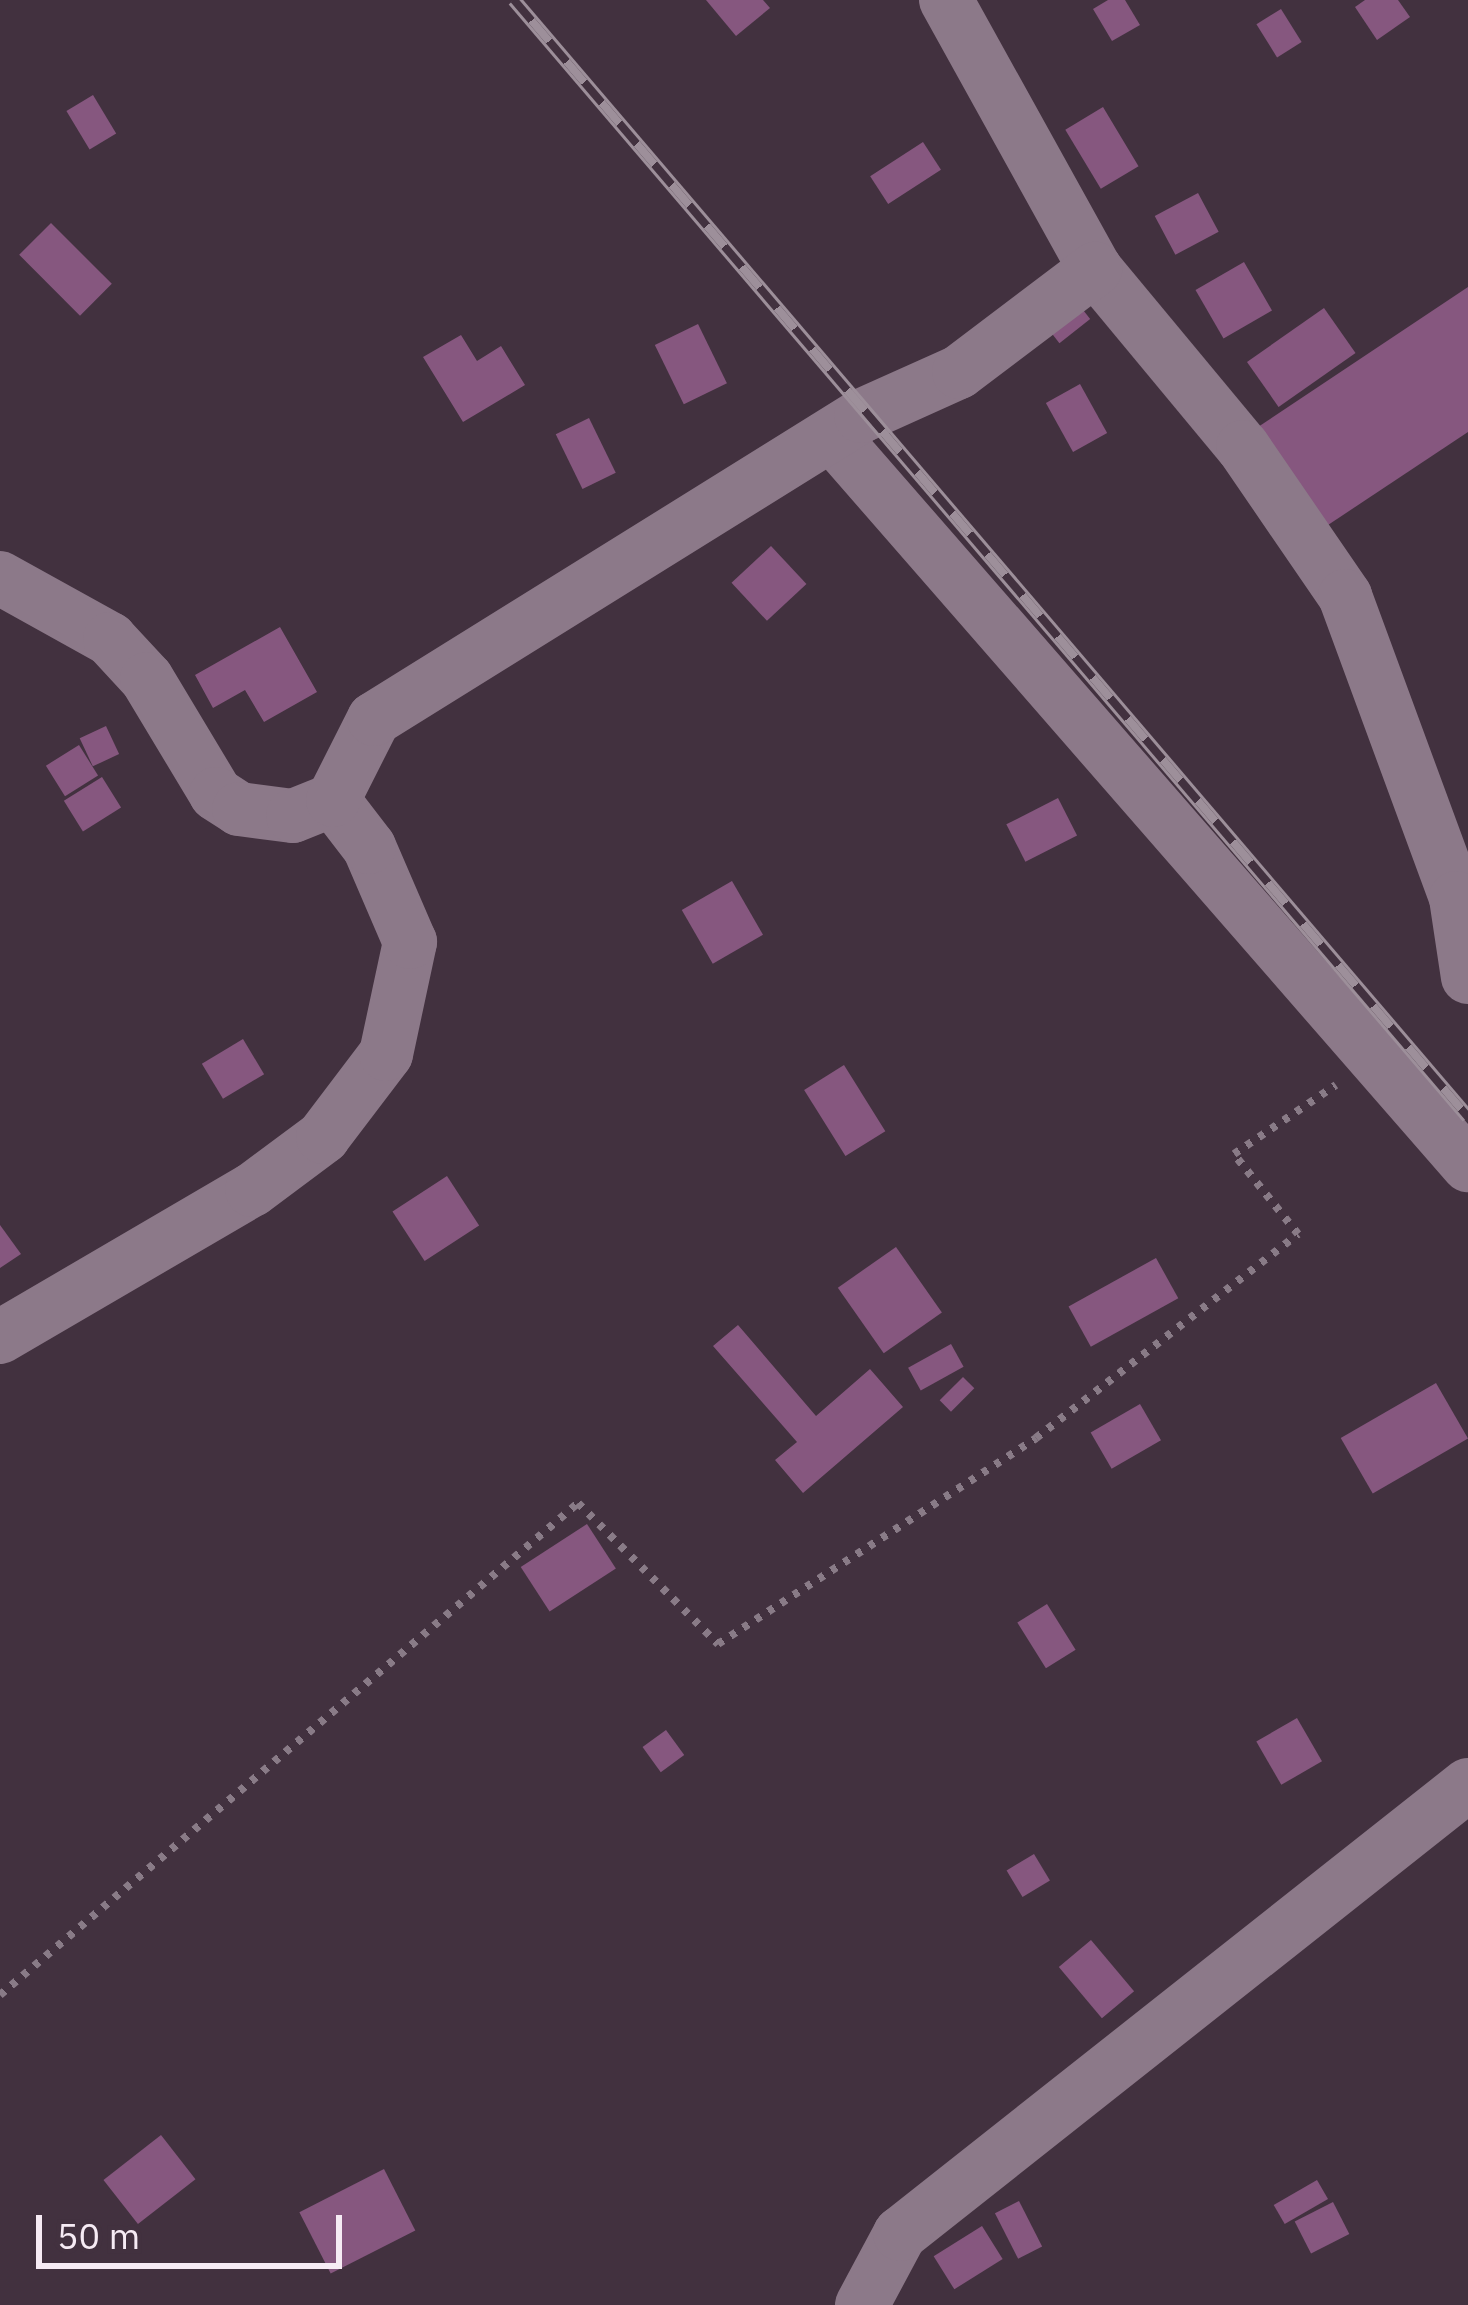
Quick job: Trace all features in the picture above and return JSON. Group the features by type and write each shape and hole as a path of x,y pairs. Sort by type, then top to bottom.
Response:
{"street":[{"path":"946,0 1095,269 1243,447 1345,596 1452,836 1468,977"},
{"path":"0,578 110,639 147,679 216,794 239,809 293,816 333,800 374,719 834,438 861,416 959,372 1095,269"},
{"path":"834,438 1468,1165"},
{"path":"0,1337 252,1190 323,1137 386,1054 410,942 369,847 333,800"},
{"path":"862,2305 900,2234 1468,1785"}],"path":[{"path":"0,1995 578,1503 718,1645 1036,1438 1298,1234 1234,1154 1376,1058"}],"building":[{"path":"706,0 763,0 770,8 736,36"},
{"path":"1108,0 1125,0 1140,25 1112,41 1093,9"},
{"path":"1365,0 1398,0 1410,17 1377,40 1355,7"},
{"path":"1281,9 1302,42 1277,57 1256,24"},
{"path":"93,95 116,134 90,150 66,111"},
{"path":"1103,107 1139,166 1101,189 1065,130"},
{"path":"923,142 941,170 888,204 870,176"},
{"path":"1198,193 1219,232 1175,255 1155,216"},
{"path":"51,223 112,284 80,316 19,255"},
{"path":"1244,262 1272,310 1224,338 1196,290"},
{"path":"1468,287 1468,432 1325,527 1258,427"},
{"path":"1076,301 1090,319 1059,343 1045,325"},
{"path":"1324,308 1356,353 1279,407 1247,362"},
{"path":"698,324 727,383 684,404 655,345"},
{"path":"461,335 477,361 501,346 525,385 463,422 423,357"},
{"path":"1080,384 1107,433 1073,452 1046,403"},
{"path":"589,418 616,473 582,489 556,434"},
{"path":"771,546 806,584 767,621 732,583"},
{"path":"280,627 317,692 264,722 245,690 213,708 195,675"},
{"path":"106,726 119,754 93,766 80,738"},
{"path":"79,745 98,776 65,796 46,766"},
{"path":"102,777 121,808 83,831 64,801"},
{"path":"1058,798 1077,835 1025,862 1006,824"},
{"path":"732,881 763,935 713,964 682,910"},
{"path":"243,1039 264,1074 223,1099 202,1064"},
{"path":"844,1065 885,1131 845,1156 804,1090"},
{"path":"447,1176 479,1225 425,1261 392,1211"},
{"path":"0,1225 21,1254 0,1268"},
{"path":"896,1247 942,1313 884,1353 838,1288"},
{"path":"1156,1258 1178,1298 1091,1347 1069,1306"},
{"path":"738,1325 816,1416 870,1369 903,1407 803,1493 775,1460 797,1442 713,1346"},
{"path":"951,1344 964,1367 921,1390 908,1368"},
{"path":"963,1377 974,1388 951,1412 940,1400"},
{"path":"1436,1383 1468,1438 1373,1493 1341,1438"},
{"path":"1140,1404 1161,1440 1112,1469 1091,1432"},
{"path":"587,1524 616,1568 550,1611 521,1567"},
{"path":"1047,1604 1076,1650 1046,1668 1017,1623"},
{"path":"1297,1718 1322,1761 1281,1785 1256,1742"},
{"path":"666,1730 684,1755 661,1772 643,1747"},
{"path":"1034,1854 1050,1881 1023,1897 1007,1870"},
{"path":"1091,1940 1134,1991 1102,2018 1059,1967"},
{"path":"161,2135 195,2179 138,2224 103,2180"},
{"path":"384,2169 415,2230 331,2274 299,2212"},
{"path":"1317,2180 1328,2199 1285,2224 1274,2205"},
{"path":"1019,2201 1042,2246 1018,2259 995,2213"},
{"path":"1333,2202 1349,2234 1311,2254 1295,2222"},
{"path":"982,2226 1003,2259 954,2289 934,2256"}],"railway":[{"path":"514,0 1468,1117"}]}
